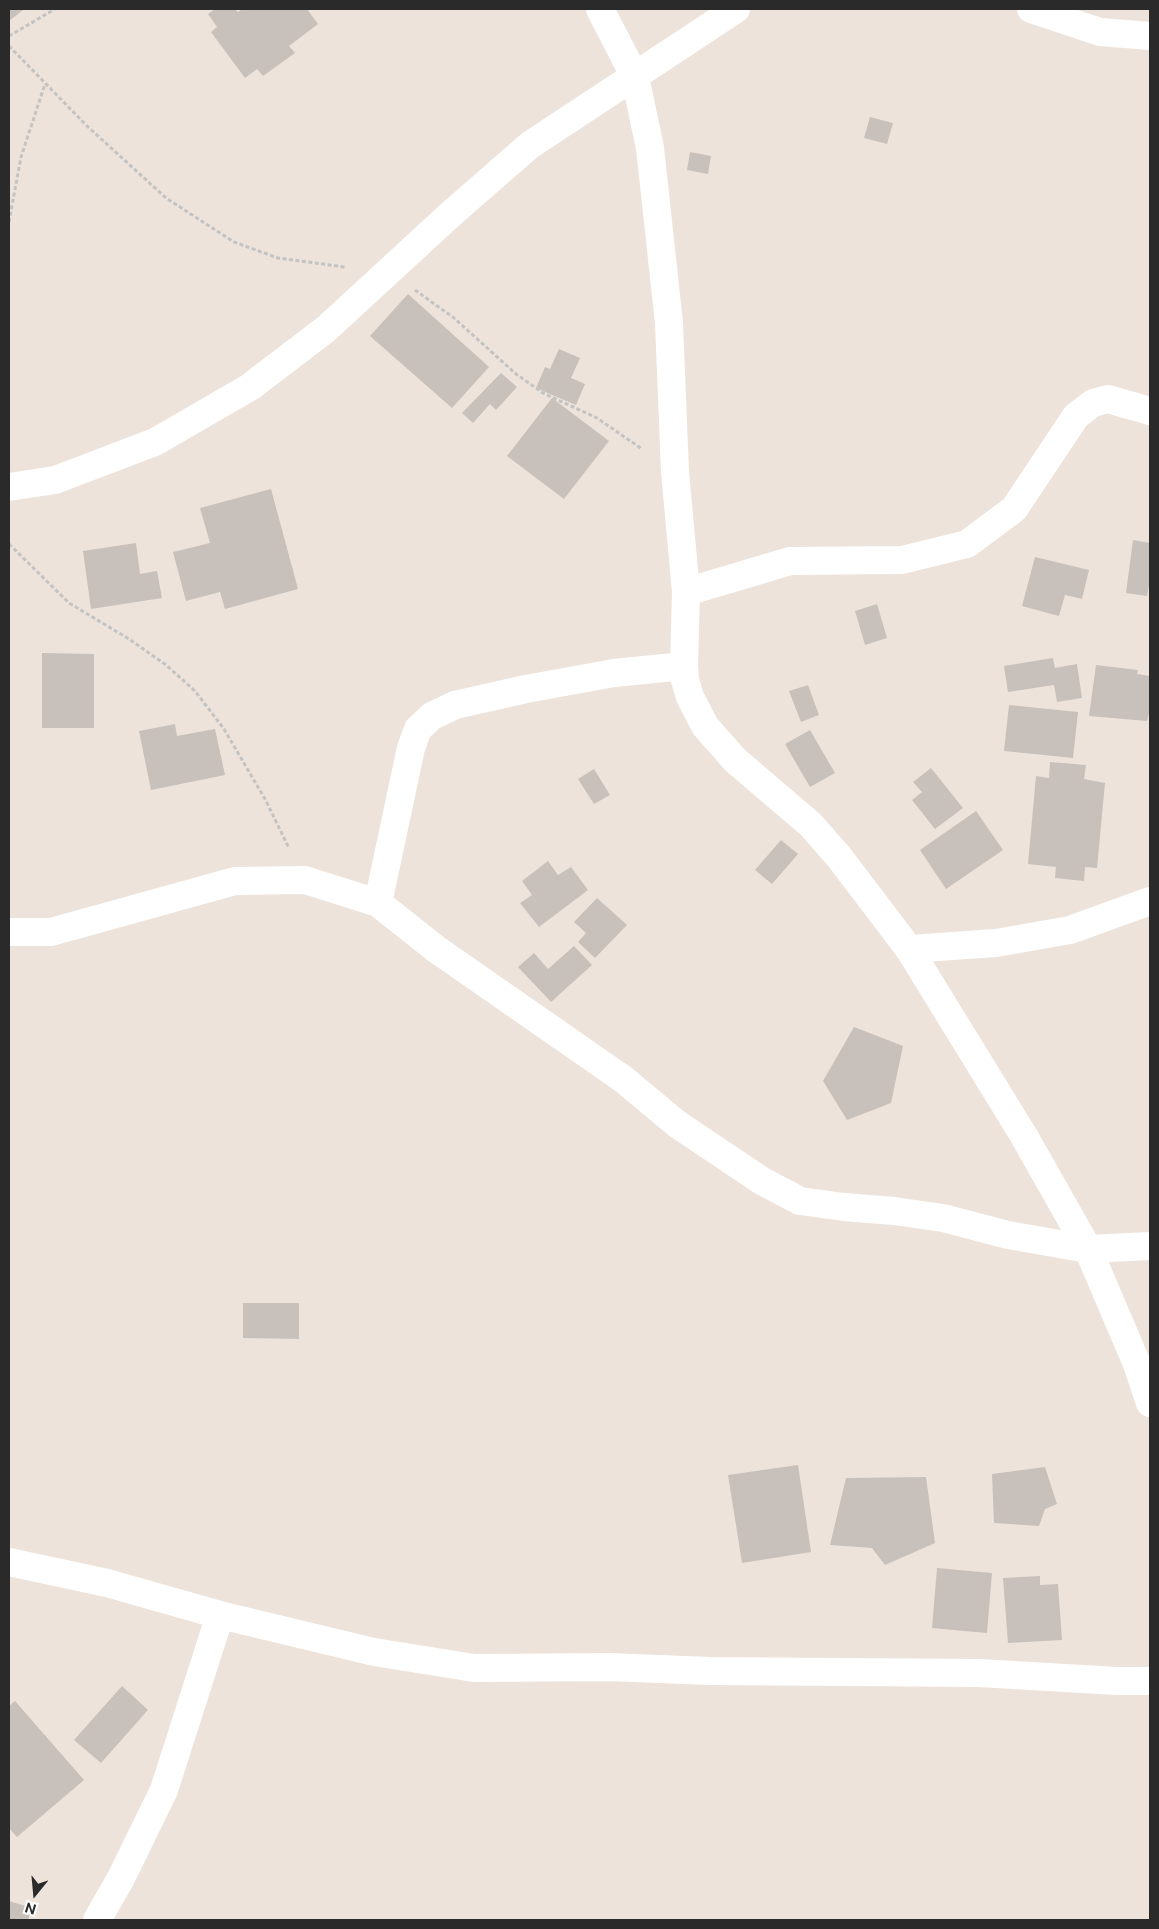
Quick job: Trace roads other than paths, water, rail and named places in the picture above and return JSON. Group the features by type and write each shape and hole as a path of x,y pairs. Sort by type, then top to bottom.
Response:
{"street":[{"path":"600,9 635,77 650,148 670,323 675,472 686,592 684,666 685,680 690,697 705,726 735,760 811,825 839,857 909,949 1024,1136 1088,1249 1137,1364 1150,1403"},
{"path":"9,487 55,480 155,442 250,387 326,329 452,213 530,145 736,9"},
{"path":"1031,9 1100,32 1150,36"},
{"path":"686,592 790,561 902,560 967,544 1014,509 1076,416 1093,402 1108,399 1150,411"},
{"path":"378,903 411,748 418,728 432,716 455,705 526,689 614,673 684,666"},
{"path":"9,932 51,932 235,881 305,880 378,903 436,949 623,1079 677,1124 762,1180 800,1201 844,1208 894,1211 943,1218 1008,1235 1088,1249 1150,1246"},
{"path":"909,949 996,943 1070,930 1150,901"},
{"path":"9,1562 107,1583 220,1615 374,1652 474,1668 609,1667 710,1671 979,1673 1117,1681 1150,1681"},
{"path":"97,1920 121,1878 164,1790 220,1615"}]}
